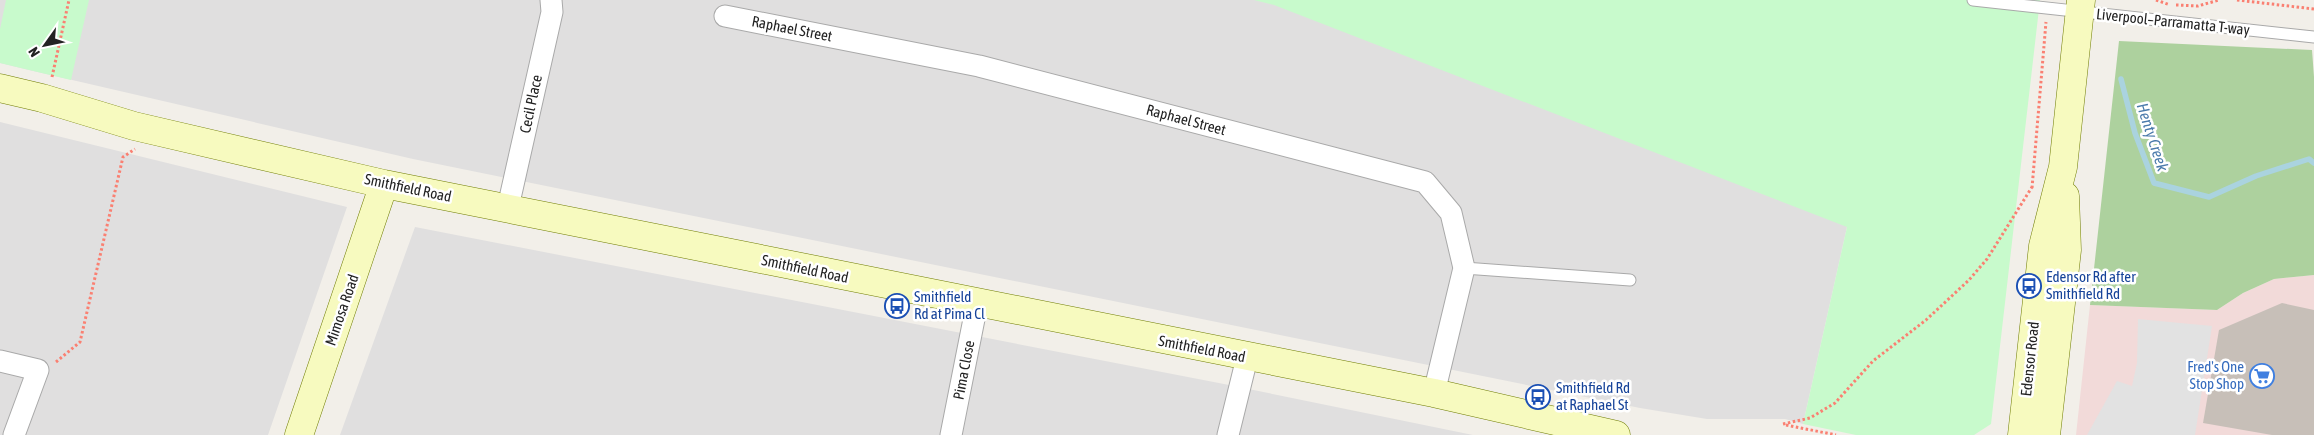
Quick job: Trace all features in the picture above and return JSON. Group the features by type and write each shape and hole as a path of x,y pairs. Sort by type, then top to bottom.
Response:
{"main road":[{"name":"Edensor Road","path":"2027,434 2043,246 2064,167 2080,6"},
{"name":"Smithfield Road","path":"0,88 42,98 134,126 384,184 1247,358 1434,393 1622,435"},
{"name":"Mimosa Road","path":"299,435 384,184"}],"street":[{"name":"Cecil Place","path":"508,208 552,12 551,0"},
{"name":"Raphael Street","path":"725,16 980,66 1425,182 1451,213 1464,268 1434,393"},
{"name":"Pima Close","path":"951,435 976,304"},
{"path":"1228,435 1247,358"},
{"path":"0,361 38,370 14,435"}],"lane":[{"name":"Liverpool–Parramatta T-way","path":"1973,0 2080,6 2314,37"},
{"path":"1464,268 1630,280"}],"path":[{"path":"51,80 69,0"},
{"path":"2156,0 2168,5 2198,6 2219,0"},
{"path":"2237,0 2314,9"},
{"path":"38,370 60,360 80,342 123,157 136,149 145,151"},
{"path":"1836,435 1783,424 1810,418 1835,403 1873,360 1926,320 1963,286 1987,259 2007,224 2033,186"}],"shaded area":[{"path":"0,0 1817,0 1847,227 1803,424 1785,419 1707,419 1640,408 413,159 0,63"},
{"path":"0,122 347,207 268,435 0,435"},
{"path":"415,227 1224,384 1473,435 340,435"},
{"path":"2314,275 2314,435 2076,435 2090,305 2217,310 2243,293 2274,279"},
{"path":"2138,319 2212,326 2195,435 2087,435 2117,381 2132,386 2137,363"}],"green space":[{"path":"6,0 89,0 71,80 0,63 0,29"},
{"path":"1254,0 2040,0 1991,424 1974,435 1856,435 1803,424 1847,227 1274,5"},
{"path":"2119,41 2312,50 2314,77 2314,275 2274,279 2243,293 2217,310 2090,305"}],"building":[{"name":"Fred's One Stop Shop","path":"2282,303 2314,310 2314,435 2272,435 2203,423 2219,330"}],"waterway":[{"name":"Henty Creek","path":"2121,79 2135,133 2154,183 2209,197 2256,176 2309,159 2314,163"}],"place":[{"name":"Edensor Rd after Smithfield Rd","path":"2029,286"},
{"name":"Smithfield Rd at Pima Cl","path":"897,306"},
{"name":"Fred's One Stop Shop","path":"2262,376"},
{"name":"Smithfield Rd at Raphael St","path":"1538,397"}]}
